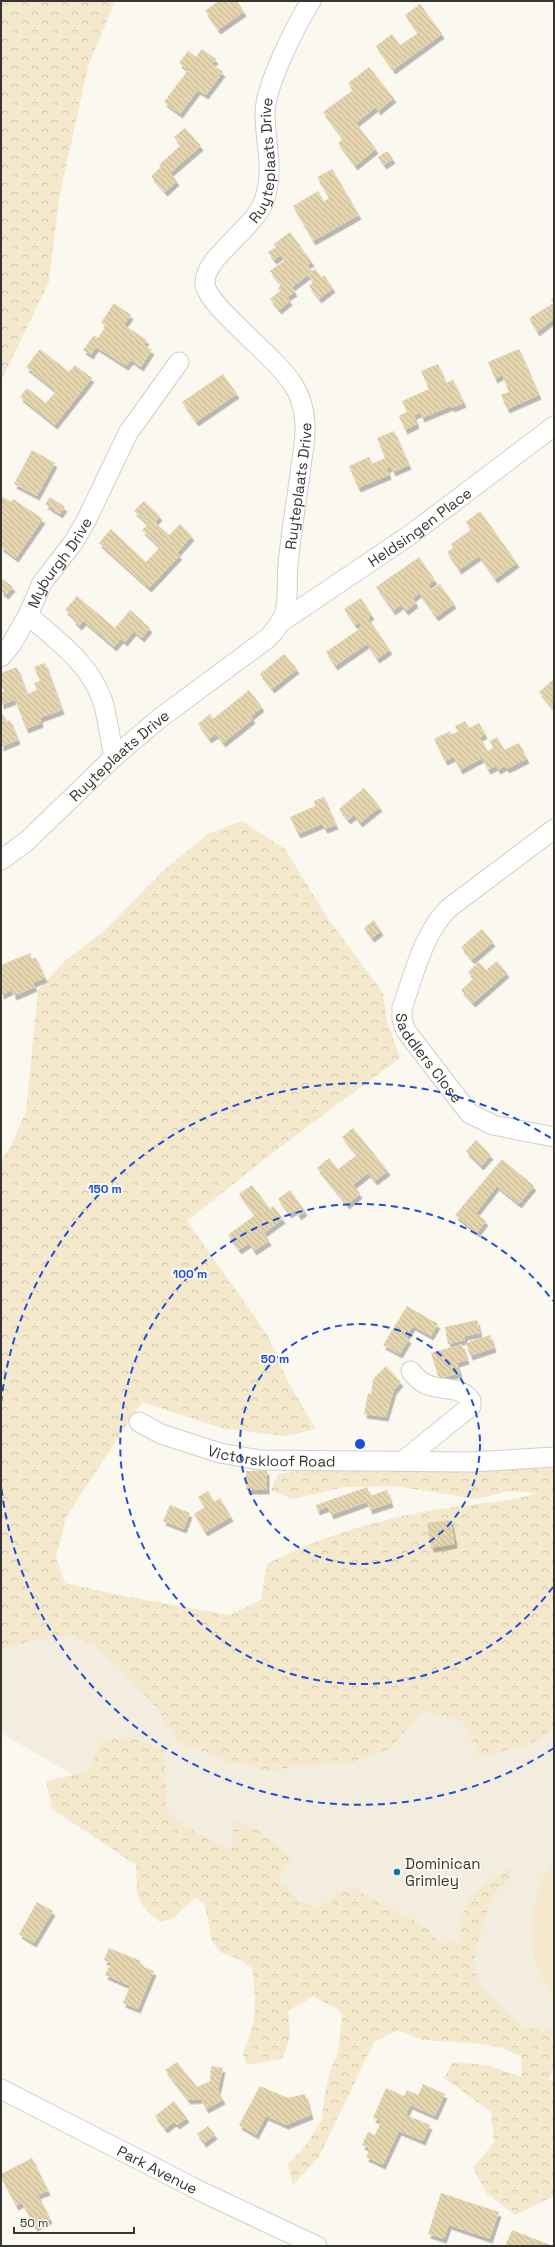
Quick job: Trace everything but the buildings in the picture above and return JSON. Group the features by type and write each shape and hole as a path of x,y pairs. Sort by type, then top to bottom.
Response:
{"street":[{"name":"Ruyteplaats Drive","path":"1,860 27,841 114,756 160,718 261,644 281,622 287,602 287,567 305,433 301,402 292,382 280,366 218,307 205,283 206,274 212,264 247,228 264,201 271,168 265,114 266,100 277,70 311,1"},
{"name":"Myburgh Drive","path":"114,756 103,703 96,685 75,657 28,615 42,583 73,543 87,519 128,433 179,362"},
{"name":"Heldsingen Place","path":"281,622 410,534 554,426"},
{"path":"1,657 11,645 28,615"},
{"name":"Saddlers Close","path":"554,829 449,908 439,918 425,946 402,1008 403,1023 409,1036 470,1113 493,1125 554,1137"},
{"path":"404,1461 471,1406 471,1401 466,1396 454,1390 425,1385 418,1380 412,1371"},
{"name":"Victorskloof Road","path":"139,1422 161,1434 220,1453 250,1459 472,1462 554,1457"},
{"name":"Park Avenue","path":"1,2089 200,2191 317,2246"}],"shaded area":[{"name":"Dominican Grimley","path":"1,1557 72,1596 554,1696 554,2051 477,2011 1,1733"}],"green space":[{"path":"1,1 115,1 88,67 59,198 49,282 1,381"},
{"path":"242,821 285,849 329,920 383,993 387,1021 400,1058 271,1154 187,1221 267,1334 288,1382 316,1429 286,1436 224,1429 142,1402 66,1517 56,1558 65,1583 124,1596 229,1615 261,1600 267,1564 310,1544 355,1528 401,1516 504,1500 538,1493 508,1491 476,1499 395,1486 344,1487 292,1499 271,1490 278,1474 336,1465 554,1466 554,1729 531,1744 480,1757 462,1721 424,1710 389,1749 346,1764 297,1766 268,1771 230,1762 179,1742 152,1703 122,1671 96,1647 74,1635 30,1641 1,1650 1,1160 11,1146 26,1111 38,990 65,961 103,932 165,869 208,834"},
{"path":"129,1737 164,1750 167,1811 189,1829 232,1850 233,1820 260,1832 291,1857 277,1880 301,1902 319,1908 338,1893 354,1888 387,1907 409,1917 427,1929 440,1943 459,1942 461,1920 469,1901 488,1881 511,1868 509,1880 493,1895 473,1961 479,1984 522,2027 554,2031 554,2070 548,2080 554,2081 554,2193 552,2197 515,2215 487,2194 473,2168 494,2142 491,2112 444,2078 453,2062 487,2065 522,2077 521,2056 499,2047 473,2043 423,2040 398,2030 374,2042 319,2157 293,2185 288,2164 305,2146 322,2120 324,2098 330,2071 338,2054 342,2015 339,2010 313,1996 288,2011 290,2038 282,2059 247,2065 243,2053 251,2031 255,2012 252,1969 242,1961 220,1952 211,1940 204,1903 195,1898 173,1918 160,1922 145,1909 141,1903 137,1891 136,1865 52,1809 46,1781 87,1772 102,1741"},
{"path":"554,1862 554,2000 535,1963 531,1921 541,1880"}],"place":[{"name":"Dominican Grimley","path":"397,1872"}]}
